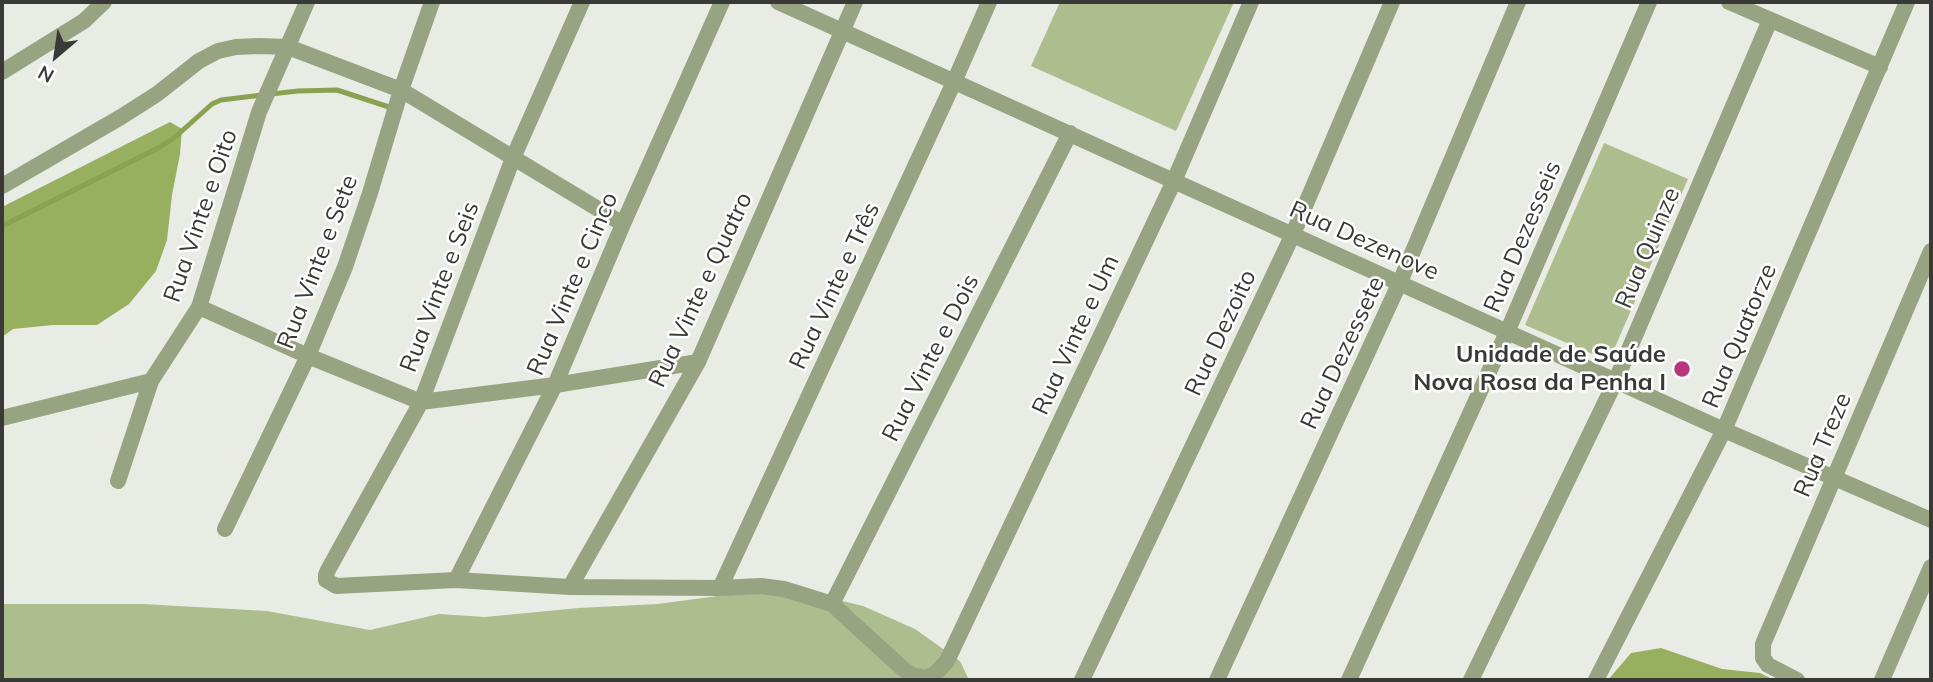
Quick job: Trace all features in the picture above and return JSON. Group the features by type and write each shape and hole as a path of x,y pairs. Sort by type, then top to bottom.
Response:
{"street":[{"path":"3,70 84,21 103,2"},
{"name":"Rua Vinte e Oito","path":"118,481 151,381 199,307 260,112 307,2"},
{"name":"Rua Vinte e Sete","path":"225,529 308,356 345,267 432,2"},
{"name":"Rua Vinte e Seis","path":"456,580 336,586 327,580 326,575 421,402 513,158 582,2"},
{"name":"Rua Vinte e Cinco","path":"456,580 555,385 722,2"},
{"name":"Rua Dezenove","path":"778,2 1724,430 1931,520"},
{"name":"Rua Vinte e Quatro","path":"570,587 698,362 855,2"},
{"name":"Rua Vinte e Três","path":"720,588 989,2"},
{"name":"Rua Vinte e Um","path":"927,679 937,673 947,661 1174,181 1251,2"},
{"name":"Rua Dezoito","path":"1082,680 1293,234 1392,2"},
{"name":"Rua Dezessete","path":"1217,680 1400,282 1518,2"},
{"name":"Rua Dezesseis","path":"1349,680 1508,330 1649,2"},
{"path":"1728,2 1880,68"},
{"name":"Rua Quatorze","path":"1596,680 1724,430 1907,2"},
{"name":"Rua Quinze","path":"1471,680 1616,380 1770,20"},
{"path":"2,186 121,117 157,94 199,61 218,51 236,47 288,47 401,90 623,224"},
{"name":"Rua Vinte e Dois","path":"832,604 1070,133"},
{"name":"Rua Treze","path":"1797,680 1768,665 1763,659 1763,644 1931,251"},
{"path":"199,307 308,356 421,402 555,385 698,362"},
{"path":"2,418 151,381"},
{"path":"1882,680 1931,567"},
{"path":"456,580 570,587 761,586 784,589 832,604 912,676 927,679"}],"green space":[{"path":"1060,2 1234,2 1176,131 1031,66"},
{"path":"170,122 182,129 180,154 167,240 156,271 129,304 97,325 13,329 2,337 2,207"},
{"path":"1604,143 1688,179 1609,361 1525,325"},
{"path":"784,587 863,606 915,629 960,661 969,680 2,680 2,604 143,604 267,611 370,630 439,614 485,617 658,604"},
{"path":"1661,648 1722,669 1760,673 1774,680 1608,680 1631,653"}],"waterway":[{"path":"271,94 337,90 392,108"},
{"path":"2,226 160,147 212,104 221,100 262,95"}],"place":[{"name":"Unidade de Saúde Nova Rosa da Penha I","path":"1682,369"}]}
